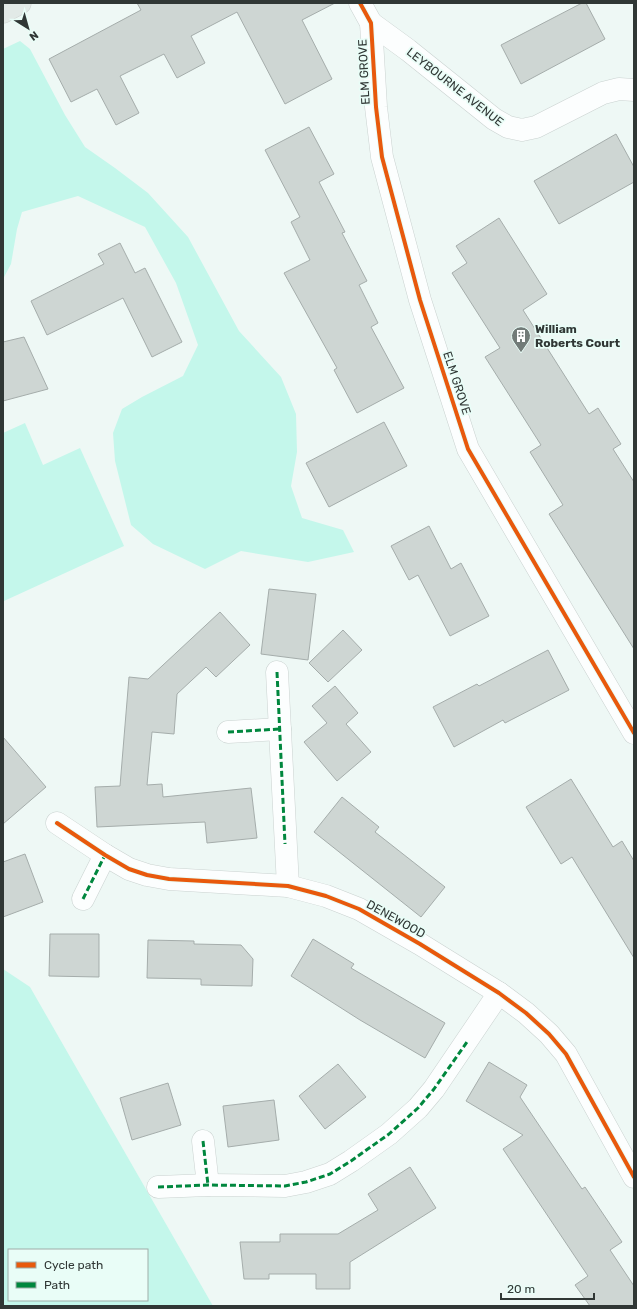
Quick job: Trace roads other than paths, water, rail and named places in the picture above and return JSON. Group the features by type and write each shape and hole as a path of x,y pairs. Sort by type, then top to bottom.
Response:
{"main road":[{"path":"3,12 20,3"}],"street":[{"name":"ELM GROVE","path":"360,3 371,23 376,107 382,157 420,300 468,450 634,733"},
{"name":"LEYBOURNE AVENUE","path":"371,23 408,50 494,119 508,127 522,130 536,126 604,93 620,89 634,90"},
{"path":"277,672 288,886"},
{"path":"228,732 280,729"},
{"name":"DENEWOOD","path":"57,823 129,869 154,877 169,879 288,886 326,896 359,909 420,944 499,993 526,1013 549,1034 566,1054 634,1177"},
{"path":"83,899 105,855"},
{"path":"158,1187 208,1185 285,1186 306,1182 330,1174 352,1161 389,1134 418,1108 434,1089 499,993"},
{"path":"203,1141 208,1185"}],"place":[{"name":"William Roberts Court","path":"521,353"}]}
